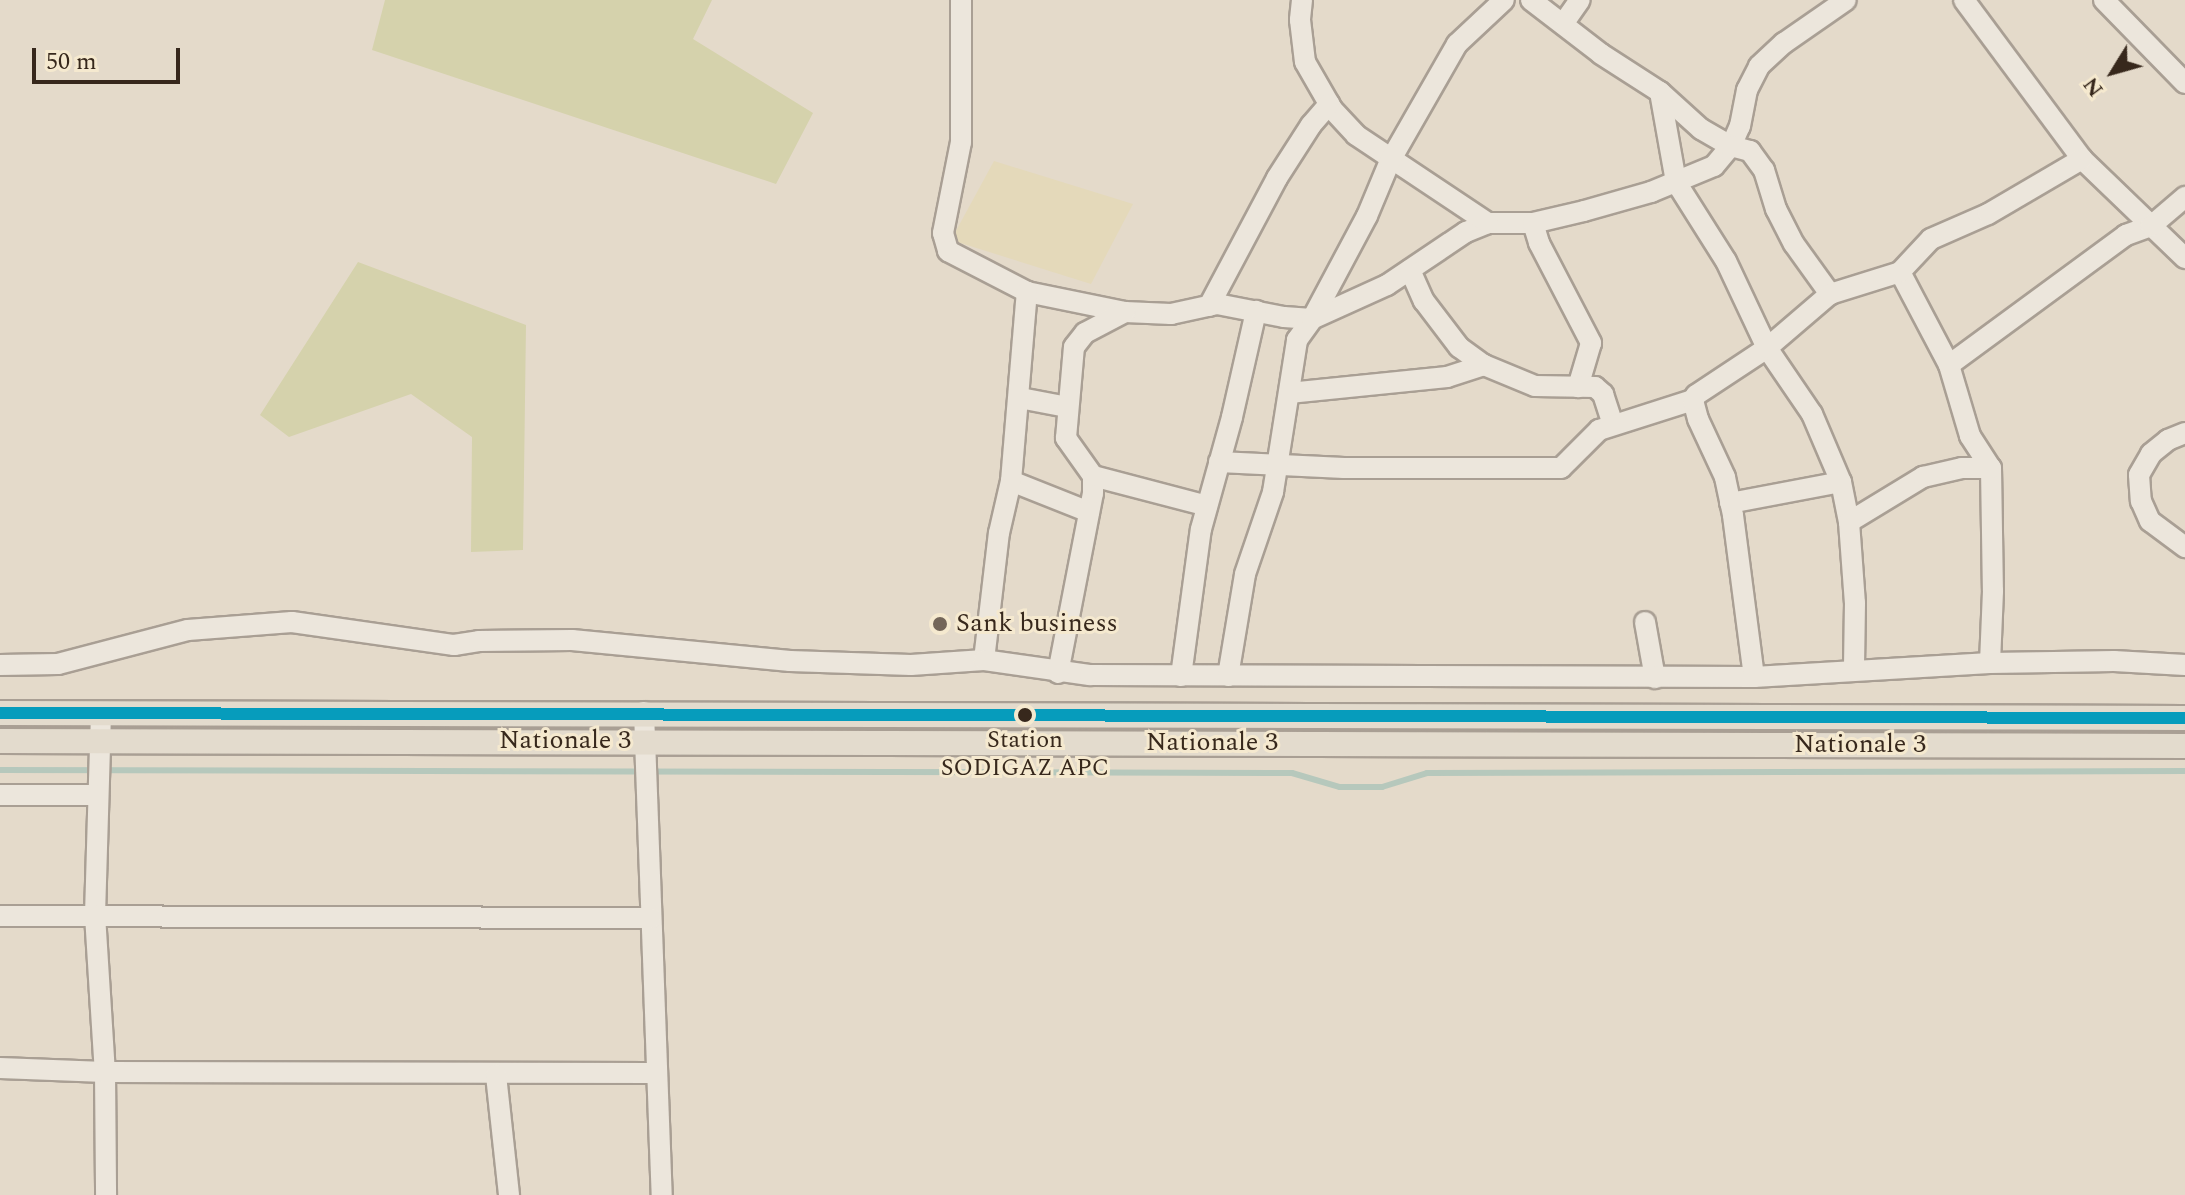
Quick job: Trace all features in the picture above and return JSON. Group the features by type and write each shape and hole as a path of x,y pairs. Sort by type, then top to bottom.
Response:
{"main road":[{"name":"Nationale 3","path":"0,713 644,712 2185,718"},
{"name":"Nationale 3","path":"0,741 2185,746"}],"street":[{"path":"961,0 961,142 943,233 948,251 1027,292 1125,312 1171,314 1209,306 1312,319 1335,311 1410,270 1466,232 1488,223 1533,223 1651,192 1714,166 1731,146 1740,126 1747,90 1759,66 1784,43 1846,0"},
{"path":"1302,0 1300,20 1305,62 1329,104 1356,135 1390,161 1488,223"},
{"path":"1228,676 1245,574 1261,534 1278,462 1297,340 1312,319 1367,216 1390,161 1457,44 1504,0"},
{"path":"1531,0 1660,92 1701,129 1731,146 1750,151 1758,160 1776,209 1794,244 1830,294"},
{"path":"1563,24 1580,0"},
{"path":"1964,0 2082,159 2185,258"},
{"path":"2104,0 2185,83"},
{"path":"1660,92 1676,182 1726,261 1767,348 1812,414 1841,482 1849,522 1855,603 1854,670"},
{"path":"1209,306 1277,178 1311,125 1329,104"},
{"path":"1219,462 1278,462 1344,468 1561,468 1591,435 1613,424 1693,400 1701,390 1767,348 1830,294 1900,272 1931,239 1988,214 2082,159"},
{"path":"1949,365 2126,235 2151,226 2185,197"},
{"path":"1533,223 1539,243 1591,343 1578,387"},
{"path":"1410,270 1424,301 1459,347 1484,365 1535,386 1600,390 1613,424"},
{"path":"1900,272 1949,365 1970,436 1991,468 1993,591 1990,663"},
{"path":"984,660 999,533 1011,481 1027,292"},
{"path":"1181,676 1207,506 1256,311"},
{"path":"1125,312 1079,337 1074,347 1066,438 1093,476 1207,506"},
{"path":"1289,393 1447,377 1484,365"},
{"path":"1020,398 1067,407"},
{"path":"1693,400 1725,477 1754,677"},
{"path":"2185,433 2168,440 2151,454 2139,475 2141,501 2150,521 2185,547"},
{"path":"1849,522 1923,477 1962,468 1991,468"},
{"path":"1058,673 1093,476"},
{"path":"1011,481 1089,512"},
{"path":"1730,503 1841,482"},
{"path":"0,665 58,664 188,630 292,622 454,645 479,641 572,640 790,661 911,665 984,660 1058,673 1181,676 1754,677 1990,663 2125,661 2185,665"},
{"path":"1645,622 1655,678"},
{"path":"644,712 655,1073 662,1195"},
{"path":"101,713 95,915 105,1072 106,1195"},
{"path":"0,795 97,795"},
{"path":"0,916 651,918"},
{"path":"0,1068 105,1072 496,1075 655,1073"},
{"path":"496,1075 509,1195"}],"shaded area":[{"path":"385,0 712,0 693,39 813,113 776,184 372,50"},
{"path":"994,161 1133,204 1091,284 951,240"},
{"path":"358,262 526,325 523,550 471,552 472,437 411,394 289,437 260,415"}],"waterway":[{"path":"0,770 1292,773 1340,787 1382,787 1427,773 2185,771"}],"transit line":[{"path":"0,713 2185,718"}],"place":[{"name":"Sank business","path":"940,624"},
{"name":"Station SODIGAZ APC","path":"1025,715"}]}
